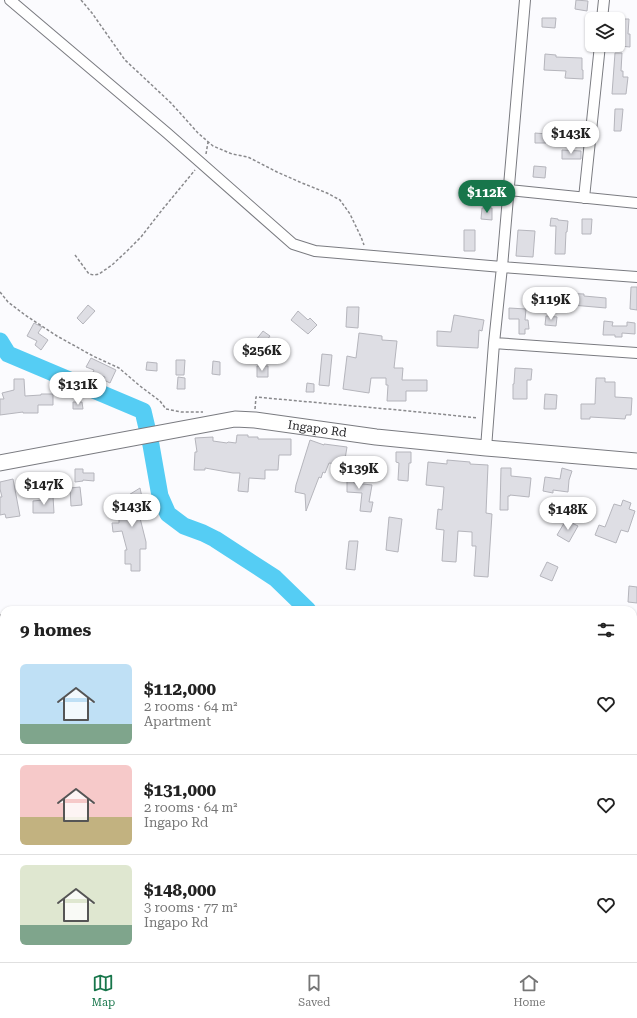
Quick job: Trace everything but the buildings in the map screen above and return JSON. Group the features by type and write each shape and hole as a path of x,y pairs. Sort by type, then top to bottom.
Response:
{"main road":[{"name":"Ingapo Rd","path":"0,462 235,419 254,420 376,437 637,461"}],"street":[{"path":"10,0 167,133 293,244 315,251 637,277"},
{"path":"486,448 525,0"},
{"path":"603,12 604,0"},
{"path":"584,198 599,52"},
{"path":"509,190 637,204"},
{"path":"494,343 637,353"}],"path":[{"path":"81,0 125,60 172,103 198,133 213,146 232,154 248,158 340,200 350,214 361,237 367,255"},
{"path":"75,255 89,274 94,275 105,270 124,255 141,237 201,164 205,158 208,142"},
{"path":"0,292 8,302 50,332 93,356 119,368 160,401 166,408 181,412 202,412 215,416 216,423"},
{"path":"254,420 256,397 488,419"}],"waterway":[{"path":"0,341 8,354 143,411 160,496 168,514 184,526 215,539 275,578 304,606"}]}
